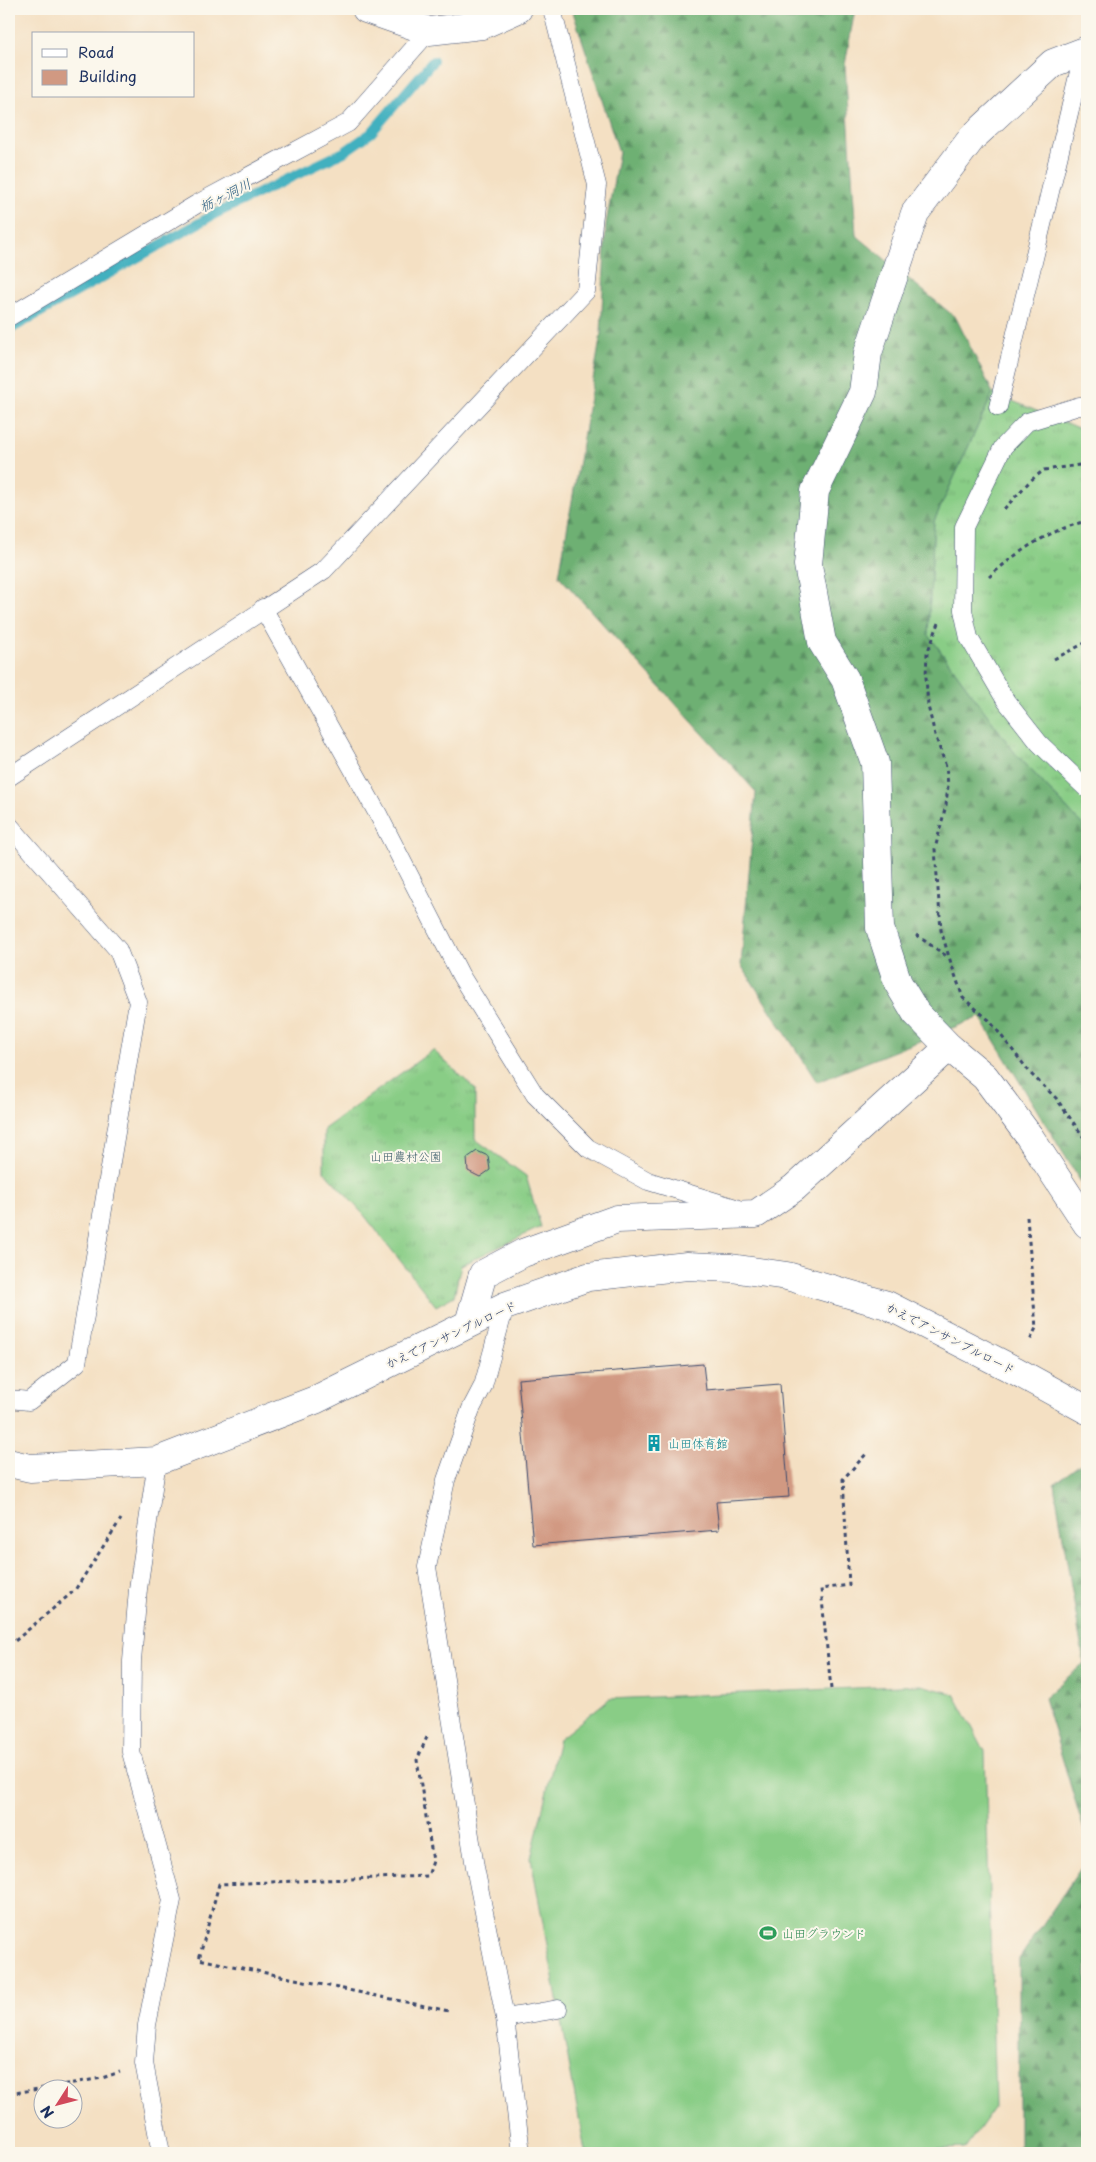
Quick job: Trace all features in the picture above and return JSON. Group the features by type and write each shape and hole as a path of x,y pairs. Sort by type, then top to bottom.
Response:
{"street":[{"path":"366,9 429,31 482,25 518,9"},
{"path":"1086,51 1053,63 972,138 915,213 868,353 863,392 815,490 808,564 822,642 845,679 875,763 880,928 898,983 916,1012 949,1047 985,1077 1029,1136 1087,1224"},
{"path":"469,1323 483,1274 523,1253 617,1219 756,1214 794,1188 949,1047"},
{"name":"かえでアンサンブルロード","path":"9,1464 30,1468 157,1461 315,1400 505,1306 588,1277 687,1266 731,1268 787,1276 887,1304 1087,1410"}],"lane":[{"path":"9,777 263,608 324,570 586,291 597,185 552,9"},
{"path":"9,317 197,204 348,123 429,31"},
{"path":"998,407 1086,51"},
{"path":"1087,406 1079,406 1027,422 1003,447 964,527 963,600 963,610 969,638 1006,702 1039,743 1087,789"},
{"path":"263,608 379,816 461,976 535,1094 588,1148 648,1181 756,1214"},
{"path":"9,826 118,950 138,1002 77,1364 29,1401 9,1399"},
{"path":"505,1306 483,1386 471,1408 446,1480 427,1567 475,1867 505,2018 521,2153"},
{"path":"157,1461 138,1589 132,1661 131,1752 172,1900 147,2025 144,2063 161,2153"},
{"path":"505,2018 558,2009"}],"path":[{"path":"997,515 1030,481 1044,470 1087,464"},
{"path":"1087,521 1047,534 1025,547 943,615 926,653 928,706 935,735 946,766 948,786 946,805 935,849 941,930 963,998 990,1020 1032,1075 1056,1098 1087,1142"},
{"path":"1054,659 1087,642"},
{"path":"1028,1217 1036,1328"},
{"path":"831,1689 821,1589 849,1585 843,1479 868,1452"},
{"path":"9,1646 75,1590 121,1518"},
{"path":"428,1734 417,1760 433,1861 428,1876 219,1884 199,1959 449,2011"},
{"path":"9,2094 102,2078 144,2063"}],"green space":[{"path":"572,9 855,9 845,65 856,235 956,318 993,393 934,521 928,634 1015,753 1087,830 1087,1192 980,1017 817,1082 741,965 756,792 559,576 601,334 606,224 619,152"},
{"path":"993,393 1078,428 1087,429 1087,830 1015,753 928,634 934,521"},
{"name":"山田農村公園","path":"433,1050 475,1089 475,1139 526,1176 541,1227 461,1265 454,1296 436,1306 364,1215 324,1171 324,1129"},
{"path":"1087,1459 1087,1840 1044,1698 1084,1663 1054,1484"},
{"name":"山田グラウンド","path":"921,1685 954,1694 985,1751 995,2106 965,2148 868,2153 592,2153 585,2151 531,1858 559,1739 609,1699"},
{"path":"1087,1859 1087,2153 1019,2153 1019,1959"}],"building":[{"path":"477,1151 488,1156 490,1170 480,1177 468,1171 467,1158"},
{"name":"山田体育館","path":"703,1364 706,1390 780,1384 789,1497 716,1502 719,1530 533,1545 518,1379"}],"waterway":[{"name":"栃ヶ洞川","path":"9,330 215,214 344,152 371,133 433,61"}],"place":[{"name":"山田体育館","path":"654,1443"},
{"name":"山田グラウンド","path":"768,1933"}]}
